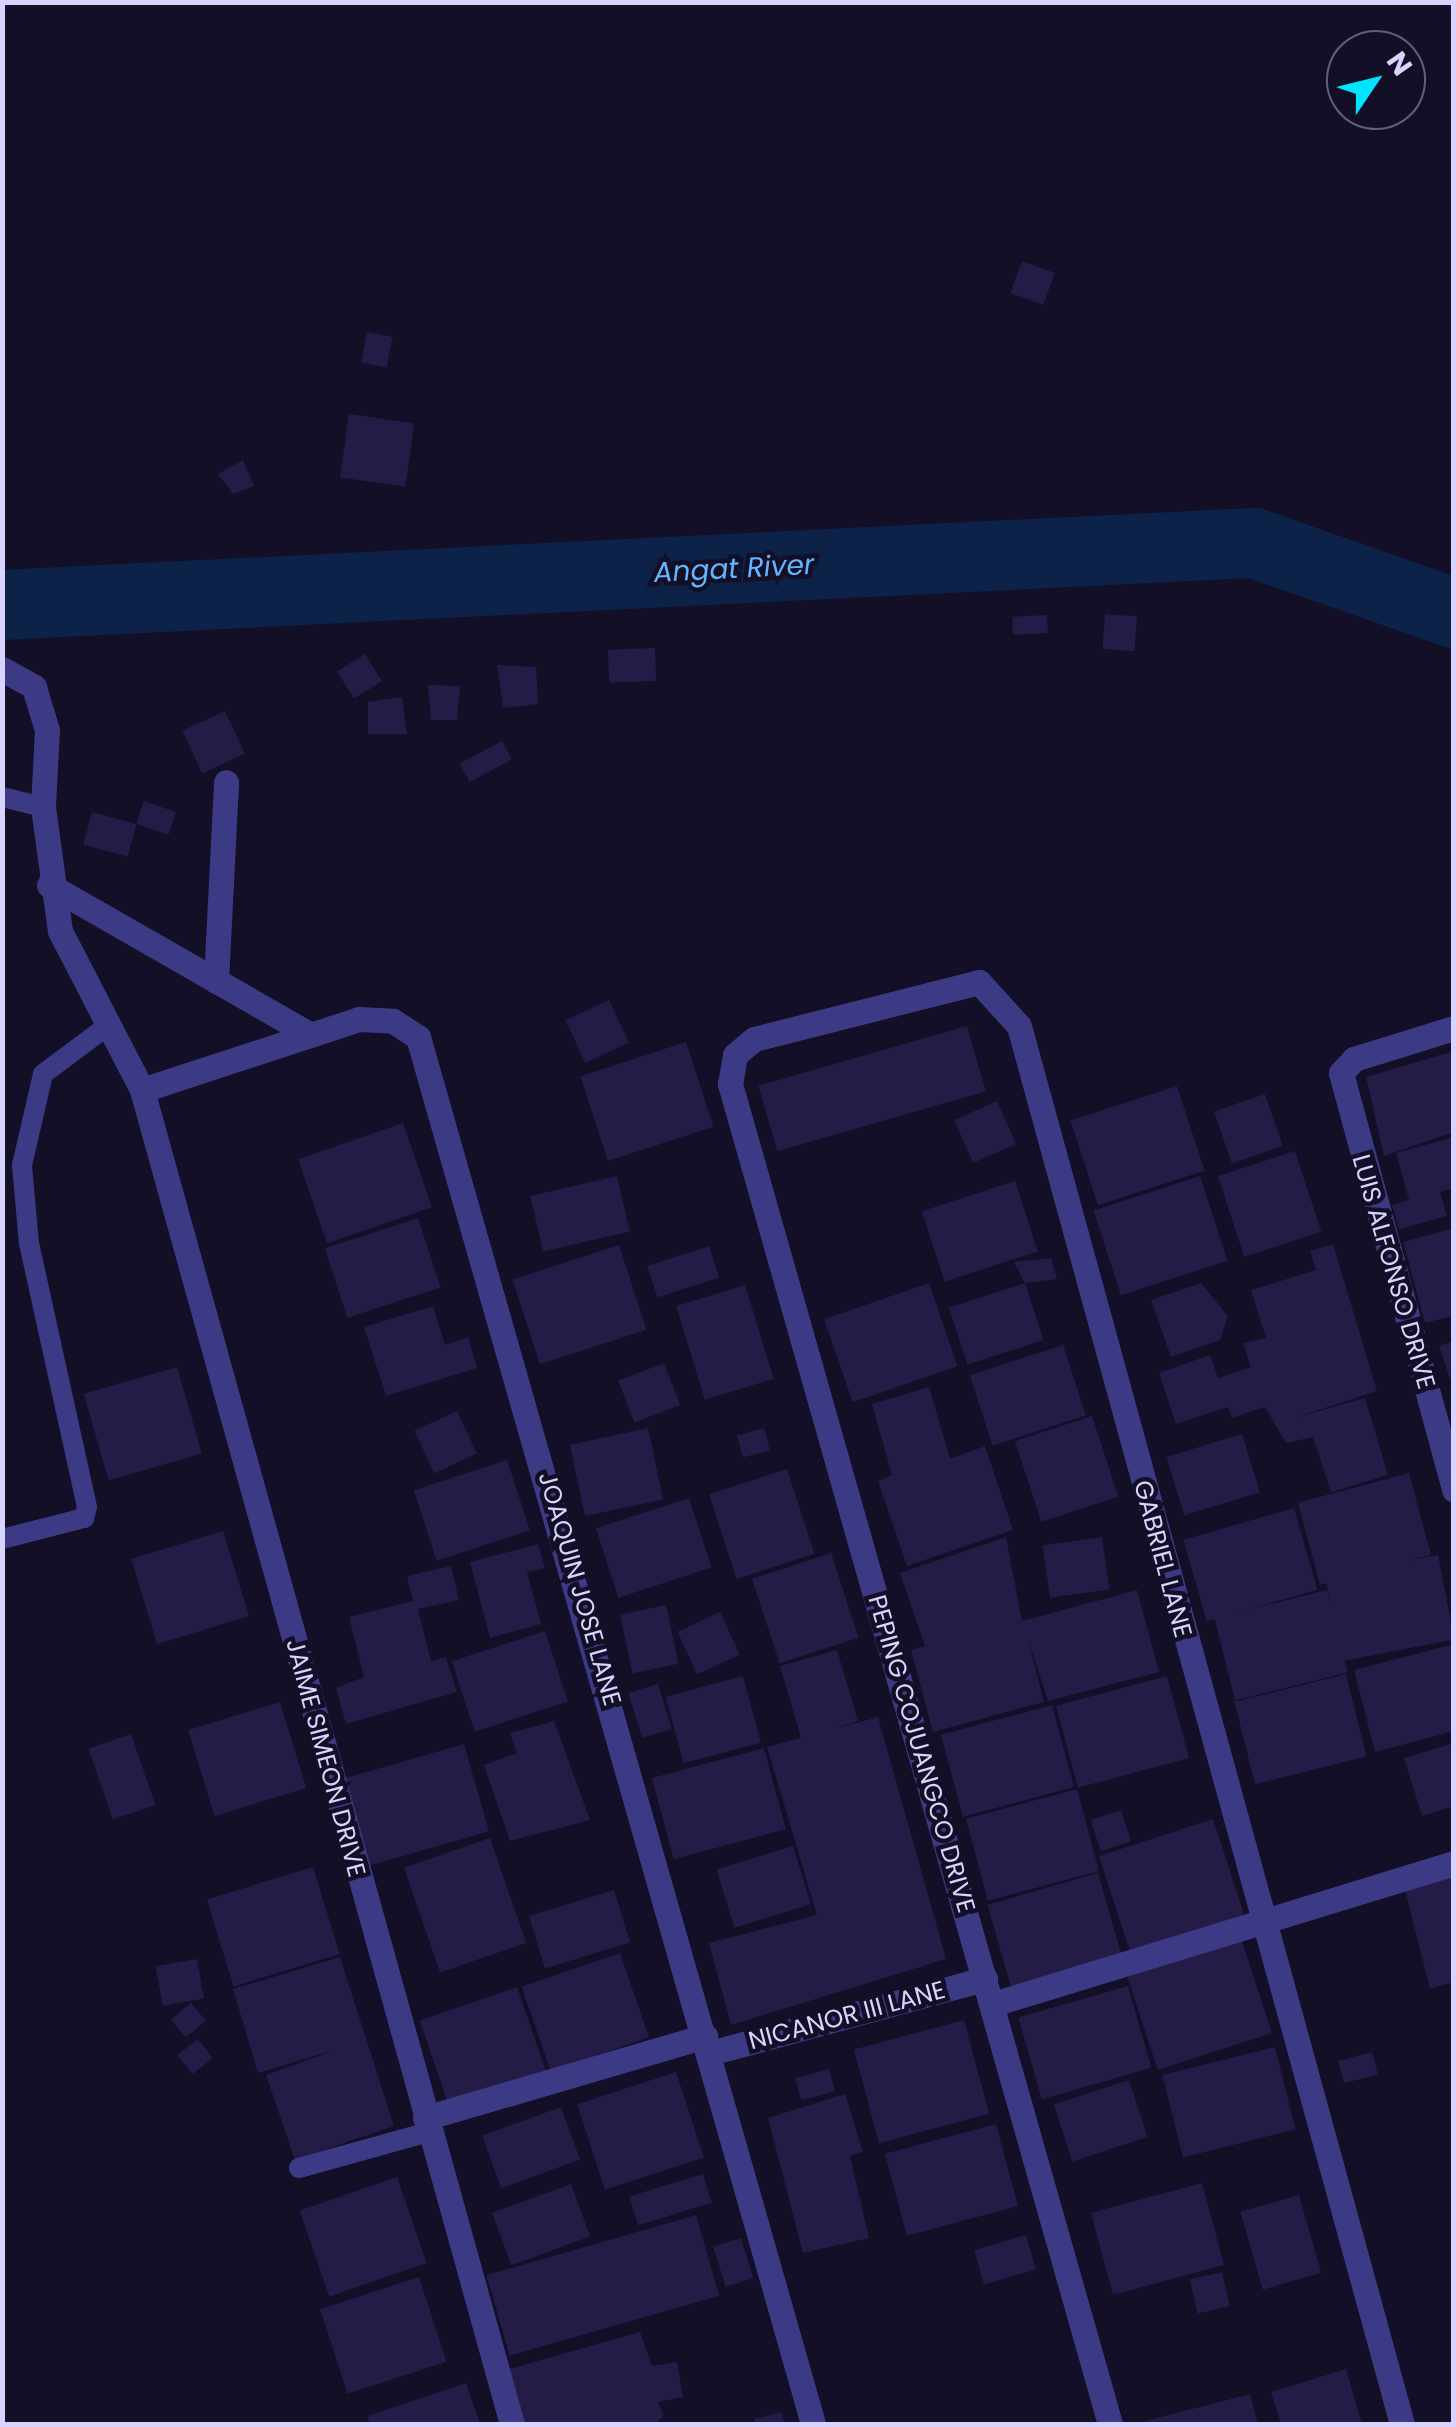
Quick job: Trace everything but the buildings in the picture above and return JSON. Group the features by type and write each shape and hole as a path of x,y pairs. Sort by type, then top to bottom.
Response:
{"street":[{"name":"JAIME SIMEON DRIVE","path":"2,669 34,688 43,716 43,807 49,885 106,1027 142,1090 512,2424"},
{"path":"216,980 226,782"},
{"path":"49,885 308,1033"},
{"name":"GABRIEL LANE","path":"730,1084 735,1055 754,1039 979,982 1019,1026 1259,1922 1402,2424"},
{"name":"JOAQUIN JOSE LANE","path":"142,1090 359,1018 393,1021 418,1038 435,1072 812,2424"},
{"name":"LUIS ALFONSO DRIVE","path":"1454,1028 1354,1059 1340,1073 1454,1490"},
{"name":"PEPING COJUANGCO DRIVE","path":"730,1084 1110,2424"},
{"path":"993,2004 1454,1863"},
{"name":"NICANOR III LANE","path":"427,2125 707,2044 985,1979"}],"lane":[{"path":"2,798 43,807"},
{"path":"2,1539 84,1518 87,1508 28,1244 22,1165 43,1074 106,1027"},
{"path":"299,2168 427,2125"}],"waterway":[{"name":"Angat River","path":"2,605 1254,543 1454,613"}]}
